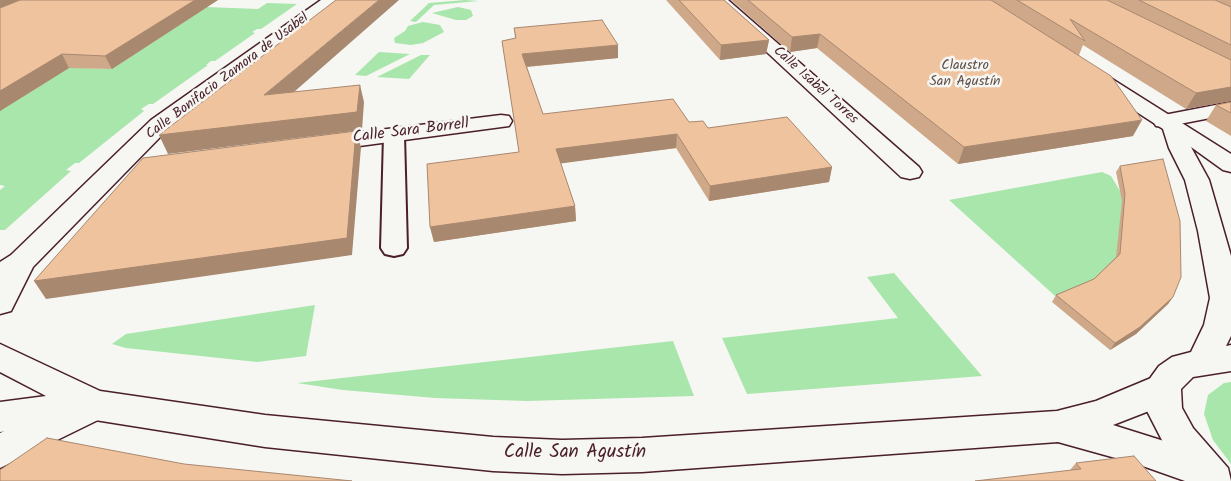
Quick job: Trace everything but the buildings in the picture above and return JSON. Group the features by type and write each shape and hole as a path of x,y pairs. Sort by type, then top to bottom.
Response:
{"street":[{"name":"Calle Bonifacio Zamora de Usabel","path":"0,303 10,269 160,125 331,0"},
{"name":"Calle Isabel Torres","path":"719,0 910,172"},
{"path":"1079,66 1196,140 1231,166"},
{"path":"1169,124 1231,108"},
{"name":"Calle Sara Borrell","path":"299,146 501,121"},
{"path":"1169,124 1197,180 1212,231 1225,298 1217,359"},
{"path":"394,135 394,248"},
{"path":"113,169 150,165"},
{"name":"Calle San Agustín","path":"0,357 95,405"},
{"name":"Calle San Agustín","path":"0,417 95,405 265,431 493,454 562,457 642,455 1057,427 1099,415 1136,401 1162,387 1171,376 1184,366 1217,359"},
{"path":"1162,387 1164,409 1180,439 1211,478"},
{"path":"0,451 95,405"},
{"name":"Calle San Agustín","path":"1057,427 1137,448 1211,478"}],"green space":[{"path":"465,0 479,1 434,5 416,22 410,21 429,3"},
{"path":"267,3 297,4 261,29 252,32 255,33 215,61 211,61 153,104 149,104 141,109 144,111 79,163 75,163 66,170 71,171 5,230 0,230 0,190 5,186 0,185 0,65 112,69 206,7 258,9"},
{"path":"458,7 471,10 473,16 466,20 456,20 432,13"},
{"path":"423,22 440,25 444,32 423,43 411,45 395,43 394,38 405,31 408,26"},
{"path":"379,52 410,54 366,76 355,75"},
{"path":"421,55 430,55 409,79 377,77"},
{"path":"1102,172 1111,176 1123,196 1133,252 1065,305 949,200"},
{"path":"894,273 982,376 747,394 722,338 898,318 867,277"},
{"path":"315,305 306,356 257,362 126,348 112,344 126,334"},
{"path":"673,341 694,396 527,401 435,398 343,390 297,383"},
{"path":"1231,382 1231,464 1213,440 1204,414 1208,395 1224,383"}],"park label":[{"name":"Claustro San Agustín","path":"965,76"}]}
